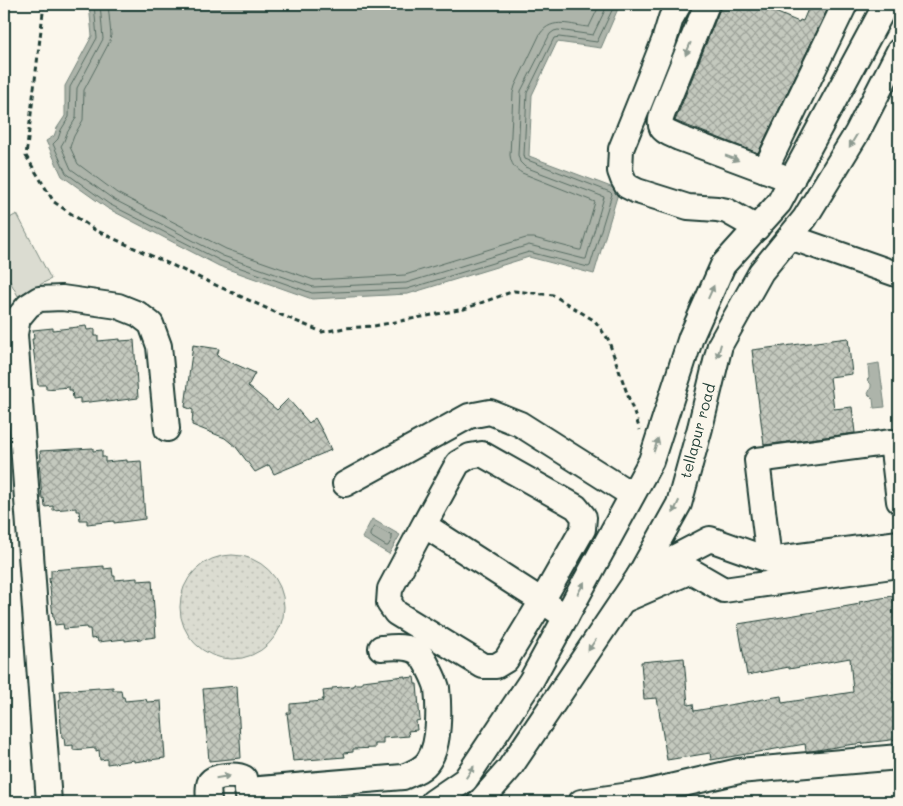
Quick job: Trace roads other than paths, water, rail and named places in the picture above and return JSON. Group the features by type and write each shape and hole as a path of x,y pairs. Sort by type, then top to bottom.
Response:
{"street":[{"path":"679,4 671,18 664,41 621,149 620,172 627,186 637,191 688,207 727,211 757,228"},
{"path":"707,4 660,120 660,126 662,130 678,138 792,180"},
{"path":"765,170 845,4"},
{"path":"432,802 465,780 531,681 651,461 691,336 723,265 780,203 886,4"},
{"name":"tellapur road","path":"480,802 509,768 639,576 679,504 720,344 761,272 805,218 857,133 899,51"},
{"path":"836,98 867,115"},
{"path":"790,237 899,275"},
{"path":"49,802 15,334 18,318 28,306 39,299 62,298 118,306 138,314 151,324 159,346 167,429"},
{"path":"345,484 469,416 490,412 520,424 632,495"},
{"path":"768,560 757,460 892,442 899,501"},
{"path":"482,454 576,507 584,517 583,529 542,601 506,660 496,666 483,666 396,613 389,603 390,589 424,525 458,464 470,456 482,454"},
{"path":"424,525 566,617"},
{"path":"639,576 710,539 768,560 899,543"},
{"path":"622,601 691,571 724,590 899,565"},
{"path":"210,802 209,786 211,780 216,778 240,776 244,778 248,796 403,777 416,772 429,762 436,746 437,738 436,686 418,653 406,648 381,648"},
{"path":"581,802 645,797 739,771 899,756"}],"water":[{"path":"89,4 620,4 601,48 557,42 532,95 529,156 619,190 594,274 529,257 408,294 312,299 219,266 107,208 62,176 46,141 54,136 65,116 65,86 92,36"},
{"path":"879,363 885,407 874,408 873,399 868,394 871,384 867,380 869,378 868,365"},
{"path":"372,519 400,535 389,554 362,538"}]}
